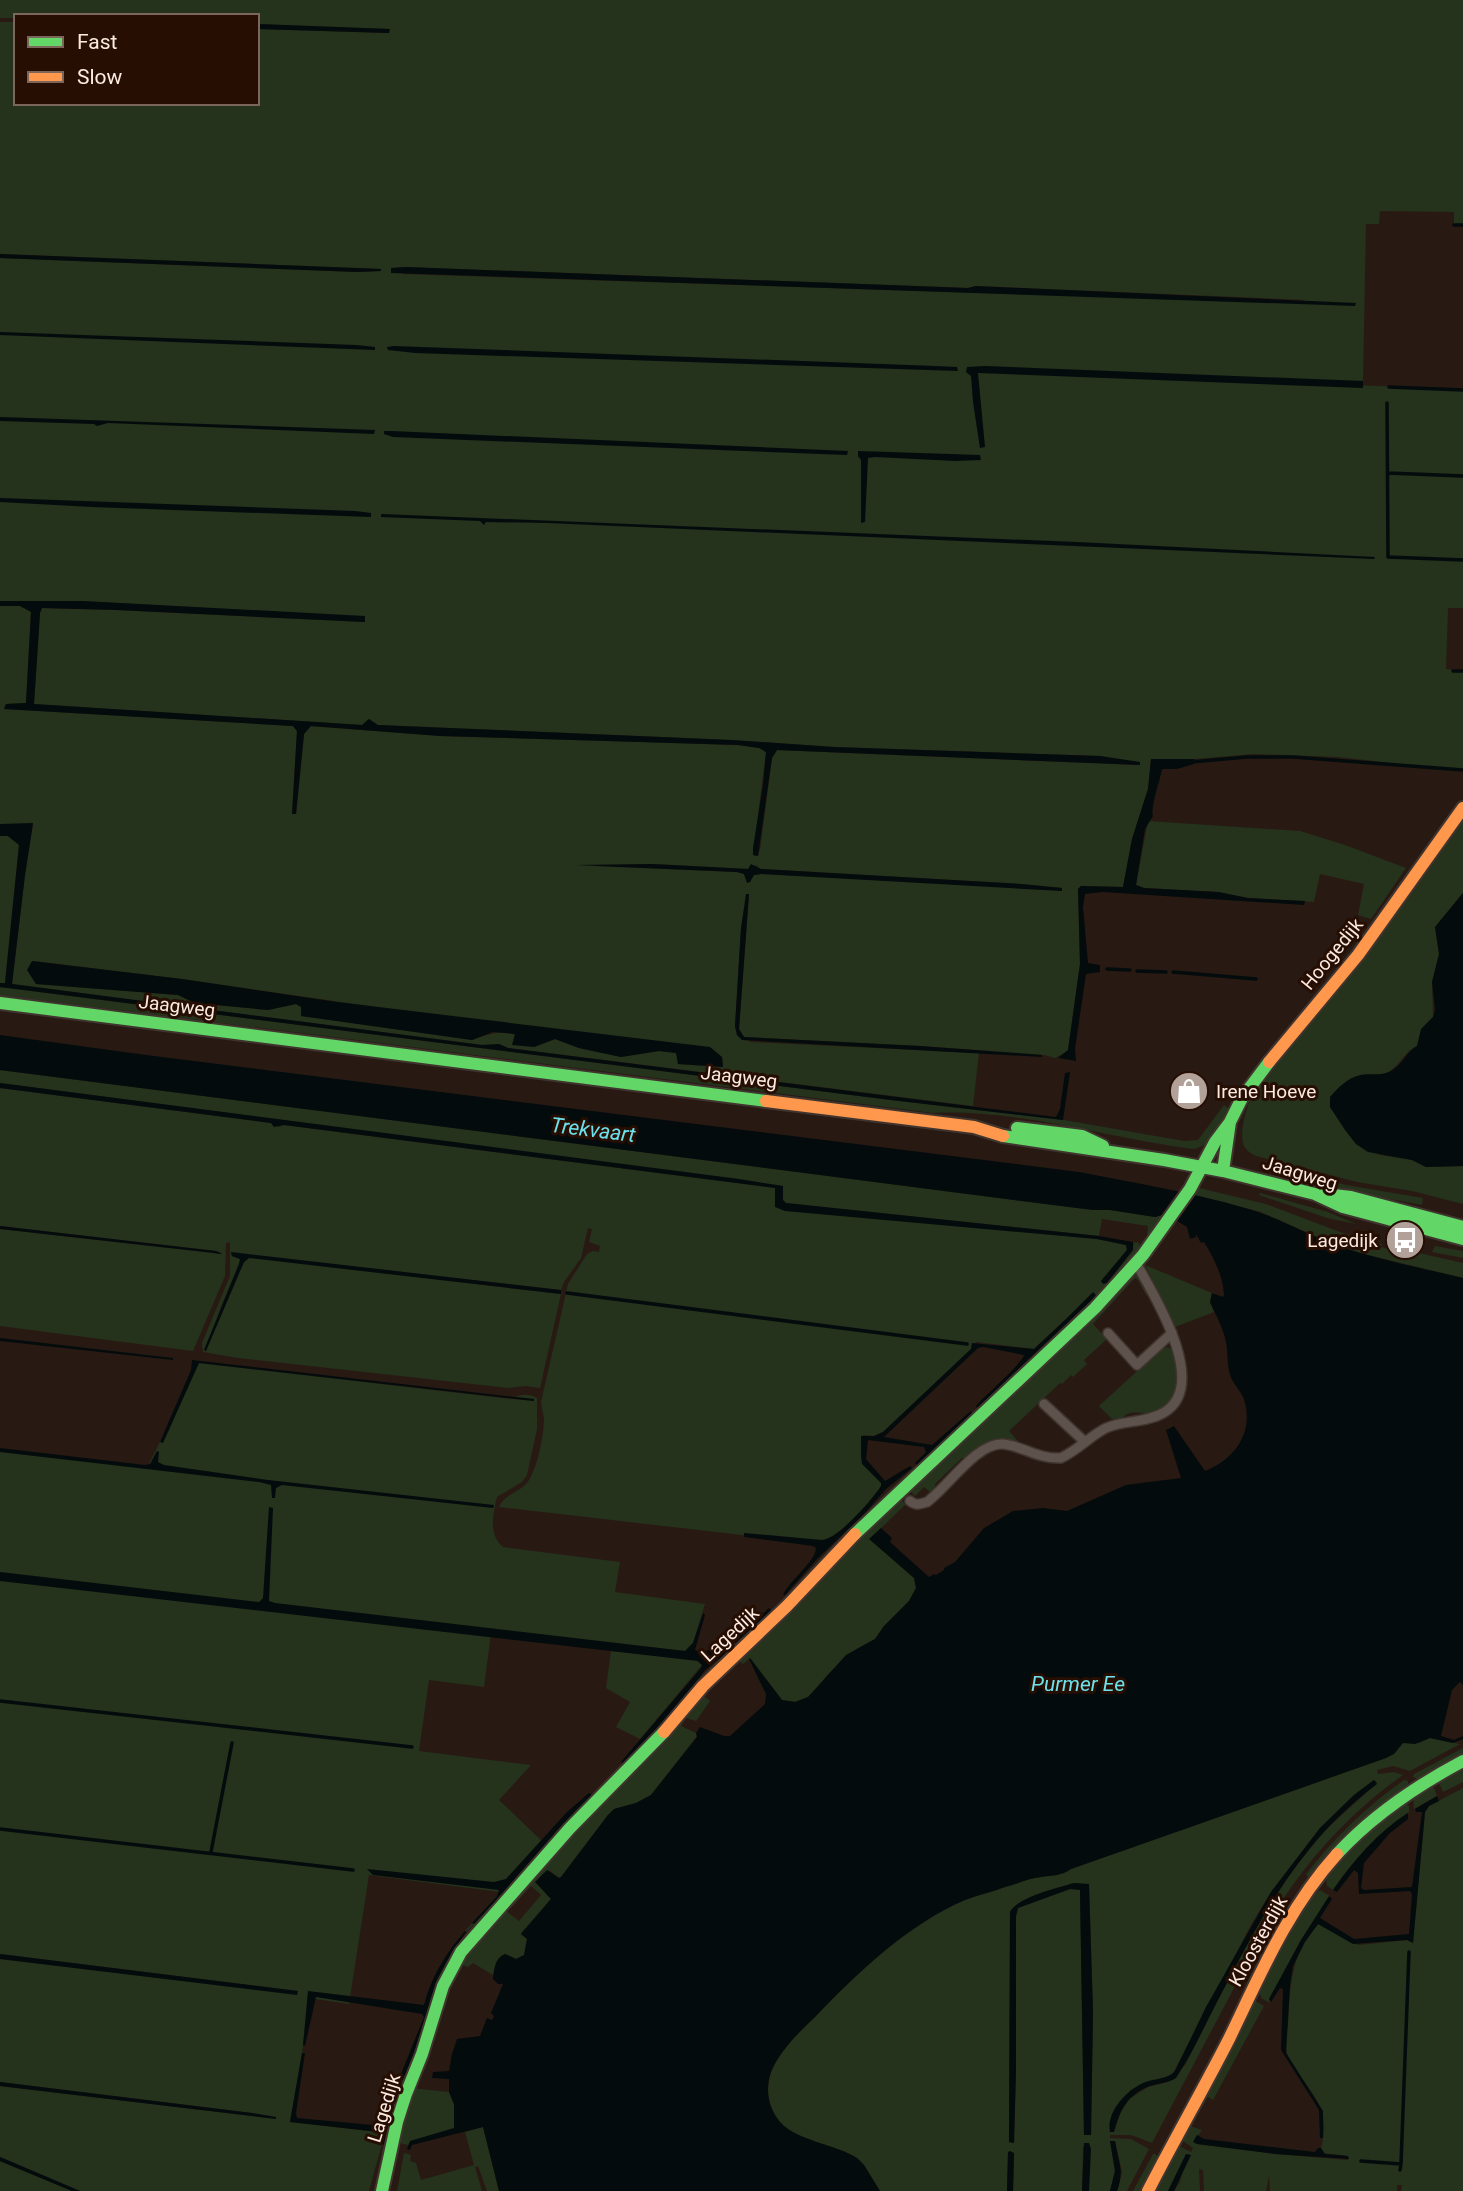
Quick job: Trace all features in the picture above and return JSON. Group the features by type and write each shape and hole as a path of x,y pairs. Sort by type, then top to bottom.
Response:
{"street":[{"name":"Hoogedijk","path":"1203,1167 1215,1142 1259,1074 1358,955 1463,808"},
{"name":"Jaagweg","path":"0,1003 974,1126 1003,1136 1223,1171 1315,1194 1343,1207 1463,1238"},
{"name":"Hoogedijk","path":"1223,1171 1230,1122"},
{"name":"Lagedijk","path":"382,2191 402,2106 422,2054 443,1986 455,1961 478,1931 570,1828 653,1744 712,1676 787,1606 862,1526 1095,1308 1136,1263 1203,1167"},
{"path":"1315,1194 1351,1197 1463,1227"},
{"path":"910,1501 919,1505 927,1502 977,1454 993,1445 1003,1444 1053,1458 1070,1454 1108,1427 1161,1415 1173,1405 1181,1391 1182,1376 1172,1332 1136,1263"},
{"path":"1108,1333 1138,1365 1172,1332"},
{"path":"1044,1404 1085,1442"},
{"name":"Kloosterdijk","path":"1148,2191 1277,1943 1314,1882 1348,1843 1392,1804 1432,1777 1463,1761"}],"green space":[{"path":"0,0 1463,0 1463,225 1454,225 1454,212 1380,211 1379,224 1366,224 1363,381 1205,378 1463,390 1463,608 1448,608 1446,669 1463,671 1463,771 1338,757 1254,754 1195,759 1151,759 1148,789 1132,839 1123,887 1081,886 1078,889 1080,964 1068,1051 1055,1058 920,1046 744,1037 739,1029 749,895 741,928 735,1026 737,1035 751,1042 979,1053 973,1106 12,984 33,824 0,824 0,606 20,606 31,611 26,703 6,704 4,709 293,726 297,731 292,814 296,814 304,734 310,726 440,736 738,745 759,748 766,752 753,855 757,856 772,758 777,750 1140,765 1100,756 834,747 377,725 369,719 362,725 34,704 42,608 364,622 365,617 82,601 0,601 0,258 357,272 381,269 0,254 0,22 14,22 14,105 259,105 259,29 389,33 389,29 259,24 259,14 14,14 14,18 0,18","holes":["392,268 968,288 976,286 1305,300 1287,303 403,274","652,864 748,869 756,865 760,869 1021,884 1062,890 761,874 754,875 747,882 744,874 737,872 594,866","33,961 182,979 722,1057 723,1067 678,1064 677,1053 659,1051 621,1057 579,1048 555,1039 534,1047 518,1036 504,1033 472,1040 302,1016 301,1006 296,1004 268,1010 195,1003 178,995 36,984"]},
{"path":"1463,815 1463,893 1435,927 1439,954 1432,982 1433,1017 1424,1026 1418,1045 1393,1069 1384,1074 1360,1075 1330,1107 1356,1144 1380,1155 1412,1160 1426,1167 1463,1166 1463,1204 1412,1191 1357,1182 1251,1153 1243,1144 1242,1137 1246,1111 1254,1091"},
{"path":"1148,821 1300,831 1406,868 1371,919 1358,915 1364,884 1320,874 1314,902 1144,888 1136,885"},
{"path":"0,836 8,836 19,845 5,983 0,983"},
{"path":"0,987 1064,1120 1184,1141 1198,1140 1224,1105 1229,1109 1211,1139 1193,1149 999,1115 933,1113 0,995"},
{"path":"0,1070 1093,1210 1155,1217 1166,1214 1147,1238 1148,1226 1102,1219 1099,1236 786,1203 783,1200 783,1186 0,1083"},
{"path":"0,1088 271,1123 279,1127 284,1125 776,1188 775,1207 1097,1239 1126,1245 1127,1250 1101,1281 1134,1245 1133,1242 1139,1243 1140,1251 1089,1309 978,1410 996,1389 1038,1352 1078,1308 1034,1349 976,1342 883,1432 874,1436 863,1435 861,1456 886,1485 828,1545 499,1507 507,1497 524,1486 536,1465 544,1426 541,1402 568,1284 587,1254 599,1252 600,1246 589,1242 592,1229 588,1228 581,1258 561,1290 231,1253 240,1259 239,1264 217,1316 244,1262 249,1258 561,1294 540,1388 508,1388 203,1352 202,1343 230,1276 230,1242 226,1243 225,1276 193,1351 0,1326 0,1229 223,1254 216,1251 0,1226"},
{"path":"1267,1164 1346,1185 1423,1198 1422,1205 1347,1191 1266,1170"},
{"path":"1199,1188 1266,1204 1340,1232 1382,1244 1381,1247 1463,1263 1463,1278 1337,1246 1261,1212 1192,1195"},
{"path":"1260,1193 1328,1212 1356,1224 1327,1218 1259,1195"},
{"path":"1435,1246 1463,1251 1463,1258 1432,1252"},
{"path":"1145,1265 1212,1293 1210,1302 1214,1312 1175,1327"},
{"path":"1133,1274 1139,1276 1148,1295 1135,1278 1093,1324 1107,1339 1084,1360 1087,1364 1073,1377 1071,1375 1060,1383 1009,1431 1019,1442 997,1442 980,1447 967,1458 962,1458 935,1484 931,1493 924,1487 915,1496 909,1490 955,1443 965,1439 984,1416"},
{"path":"1168,1347 1172,1350 1177,1378 1175,1391 1168,1403 1154,1412 1132,1413 1112,1419 1099,1406 1160,1350"},
{"path":"199,1363 502,1398 533,1401 515,1397 526,1395 537,1398 537,1429 527,1475 522,1482 497,1497 493,1530 498,1542 503,1547 620,1562 615,1592 705,1604 693,1643 685,1651 530,1634 491,1634 484,1687 429,1680 419,1751 531,1765 499,1800 545,1844 502,1892 508,1893 466,1932 500,1892 369,1875 349,2004 309,1998 290,2122 379,2132 383,2137 382,2144 369,2191 80,2191 0,2157 0,2086 276,2119 252,2113 0,2082 0,1959 297,1994 297,1991 0,1954 0,1450 147,1468"},
{"path":"898,1497 906,1504 870,1539 914,1578 916,1588 909,1601 875,1639 858,1648 828,1674 808,1697 795,1702 782,1700 750,1658 743,1664 736,1659"},
{"path":"611,1651 696,1660 702,1665 640,1739 616,1727 630,1702 606,1688"},
{"path":"700,1693 710,1701 696,1721 686,1718 681,1726 697,1736 651,1795 636,1803 614,1809 561,1877 549,1870 546,1894 551,1899 521,1933 527,1939 524,1955 516,1959 505,1954 497,1961 493,1975 473,1963 468,1967 460,1964 506,1911 519,1921 541,1895 531,1886 511,1908 509,1902"},
{"path":"1430,1738 1460,1744 1410,1771 1393,1766 1377,1770 1378,1774 1394,1772 1403,1775 1346,1823 1298,1878 1270,1920 1152,2143 1131,2135 1110,2135 1110,2138 1131,2139 1149,2149 1127,2191 1117,2191 1122,2172 1115,2141 1110,2141 1115,2171 1110,2191 1089,2191 1089,2143 1083,2146 1082,2191 1013,2191 1014,2153 1008,2152 1007,2191 880,2191 857,2158 796,2134 776,2116 769,2098 768,2085 779,2057 847,1984 923,1922 970,1898 1028,1880 1064,1873 1386,1758 1403,1743 1419,1743","holes":["1374,1780 1377,1783 1322,1833 1279,1888 1247,1942 1185,2065 1168,2082 1148,2087 1129,2099 1121,2111 1114,2132 1110,2132 1117,2109 1132,2089 1172,2075 1271,1892 1320,1828","1074,1883 1089,1885 1093,2012 1091,2134 1084,2134 1080,1889 1070,1889 1018,1908 1016,1916 1014,2143 1009,2142 1010,1912 1029,1898"]},
{"path":"1463,1748 1463,1755 1418,1779 1413,1777 1414,1774"},
{"path":"1463,1770 1463,1782 1443,1792 1438,1781"},
{"path":"1404,1780 1408,1781 1408,1784 1354,1829 1310,1878 1307,1876 1352,1823"},
{"path":"1430,1786 1434,1788 1437,1796 1414,1809 1413,1796"},
{"path":"1463,1788 1463,2191 1401,2191 1402,2185 1397,2185 1397,2191 1270,2191 1269,2176 1266,2191 1204,2191 1203,2170 1199,2169 1200,2191 1174,2191 1180,2182 1186,2154 1168,2191 1155,2191 1177,2148 1191,2152 1193,2148 1183,2139 1190,2126 1202,2130 1197,2135 1197,2144 1348,2160 1348,2156 1323,2153 1321,2148 1324,2119 1315,2098 1287,2052 1290,1997 1297,1958 1318,1924 1358,1945 1407,1940 1413,1942 1425,1812 1429,1806"},
{"path":"1403,1803 1409,1806 1409,1812 1367,1847 1333,1890 1327,1886 1326,1877 1351,1848"},
{"path":"1320,1890 1330,1896 1301,1940 1269,1999 1270,2003 1261,1998 1259,1989 1296,1919 1313,1895"},
{"path":"1254,2000 1264,2006 1213,2100 1208,2097 1207,2091"},
{"path":"411,2088 449,2092 454,2104 454,2129 411,2141 409,2145 402,2144 398,2138"},
{"path":"483,2127 499,2191 487,2191 478,2166 475,2167 482,2191 397,2191 404,2153 411,2155 410,2161 416,2163 421,2180 474,2165 465,2132"},
{"path":"1153,2154 1156,2154 1158,2159 1142,2191 1133,2191"},
{"path":"0,2161 72,2191 0,2191"}],"water":[{"path":"259,24 390,29 389,33 259,29"},
{"path":"0,254 381,269 381,271 0,258"},
{"path":"391,268 968,288 976,286 1356,303 1355,306 391,273"},
{"path":"0,332 356,345 375,347 375,350 0,335"},
{"path":"387,347 935,366 957,367 958,371 388,350"},
{"path":"967,367 1363,381 1363,388 978,373 985,447 980,448 971,376 966,372"},
{"path":"0,417 375,430 374,434 108,423 97,426 0,421"},
{"path":"384,431 848,451 847,455 393,437 384,434"},
{"path":"858,451 980,455 981,460 868,458 865,522 861,523 861,460"},
{"path":"0,498 355,511 371,513 371,517 92,507 0,502"},
{"path":"381,514 1077,542 1375,557 547,523 486,522 484,525 480,521 381,517"},
{"path":"0,601 82,601 365,616 365,622 42,608 34,704 362,725 369,719 378,725 834,747 1100,756 1140,762 1140,765 777,750 772,758 758,856 753,855 753,848 766,752 759,748 738,745 440,736 311,726 304,734 296,814 292,814 297,731 293,726 4,709 6,704 26,703 31,612 20,606 0,606"},
{"path":"1151,759 1195,759 1194,764 1177,769 1162,769 1153,816 1145,829 1136,885 1144,888 1218,892 1248,898 1305,901 1304,905 1103,892 1085,894 1083,907 1088,963 1100,965 1100,972 1086,974 1075,1049 1076,1061 1058,1058 1068,1050 1080,964 1078,889 1081,886 1123,887 1132,839 1148,789"},
{"path":"33,823 12,984 1056,1117 1060,1109 1065,1073 1070,1072 1063,1120 0,987 0,983 5,983 19,845 8,836 0,836 0,824"},
{"path":"652,864 748,869 751,864 761,869 1021,884 1062,888 1062,891 761,874 754,875 747,883 744,874 737,872 576,865"},
{"path":"1463,893 1463,1166 1426,1167 1412,1160 1368,1152 1356,1144 1330,1107 1330,1097 1352,1078 1390,1071 1417,1046 1421,1029 1433,1017 1435,1010 1432,982 1439,954 1435,927"},
{"path":"746,894 749,894 739,1029 744,1037 920,1046 1042,1057 742,1040 737,1035 735,1026 741,928"},
{"path":"32,961 182,979 337,1002 710,1047 722,1057 723,1067 678,1064 676,1053 659,1051 621,1057 579,1048 555,1039 534,1047 512,1045 515,1034 493,1032 472,1040 301,1016 301,1007 296,1004 268,1010 195,1003 178,995 36,984 27,970"},
{"name":"Purmer Ee","path":"0,1035 1079,1172 1225,1202 1269,1216 1354,1251 1463,1278 1463,1685 1460,1682 1452,1690 1441,1736 1454,1740 1463,1736 1463,1739 1453,1743 1430,1738 1415,1744 1403,1743 1394,1754 1386,1758 1064,1873 1032,1879 965,1900 903,1936 847,1984 795,2036 774,2065 768,2085 770,2104 780,2122 796,2134 857,2158 880,2191 499,2191 483,2127 412,2145 410,2150 407,2149 410,2141 454,2128 454,2104 449,2092 449,2079 432,2078 433,2072 449,2071 457,2039 480,2036 487,2018 492,2020 494,2016 491,2013 503,1984 498,1984 493,1979 497,1961 505,1954 516,1959 524,1955 527,1939 521,1934 551,1899 535,1882 547,1870 561,1877 614,1809 636,1803 651,1795 697,1737 696,1733 700,1727 730,1736 765,1704 766,1694 750,1658 782,1700 795,1702 808,1697 846,1655 875,1639 909,1601 916,1588 914,1578 869,1539 881,1528 892,1538 890,1542 929,1577 955,1562 984,1528 1013,1511 1043,1508 1067,1511 1126,1485 1181,1478 1166,1430 1174,1426 1205,1471 1232,1453 1243,1436 1247,1415 1244,1399 1230,1375 1225,1337 1210,1302 1212,1293 1223,1297 1224,1295 1220,1274 1204,1242 1201,1243 1196,1234 1196,1237 1190,1239 1187,1227 1166,1214 1155,1217 1093,1210 0,1070"},
{"path":"0,1083 739,1179 783,1186 783,1200 786,1203 1099,1236 1133,1242 1133,1250 1107,1283 1103,1284 1101,1281 1127,1250 1126,1245 1097,1239 785,1211 775,1207 775,1188 284,1125 274,1127 271,1123 0,1088"},
{"path":"0,1226 216,1251 223,1254 0,1229"},
{"path":"231,1252 561,1290 561,1294 249,1258 244,1262 206,1351 204,1350 239,1264 240,1259 232,1256"},
{"path":"1093,1292 1095,1297 977,1408 1024,1355 978,1348 884,1437 932,1445 971,1411 972,1414 917,1465 915,1463 926,1452 924,1447 868,1440 866,1459 885,1481 910,1466 912,1468 886,1489 783,1595 812,1559 816,1548 744,1537 744,1533 822,1540 837,1533 863,1509 881,1486 862,1464 861,1436 874,1436 883,1432 971,1349 972,1343 1034,1349"},
{"path":"0,1338 173,1358 173,1360 0,1341"},
{"path":"192,1360 534,1401 199,1363 163,1443 160,1442 191,1370"},
{"path":"0,1448 145,1465 150,1464 157,1451 158,1462 164,1465 268,1480 494,1505 493,1508 282,1485 276,1488 275,1498 272,1498 271,1485 259,1482 0,1452"},
{"path":"269,1507 273,1508 269,1601 275,1603 685,1651 693,1643 703,1613 705,1615 695,1650 701,1652 719,1648 726,1653 705,1670 680,1705 623,1764 621,1762 701,1668 702,1665 698,1661 0,1581 0,1572 259,1602 263,1598"},
{"path":"769,1608 772,1611 735,1643 734,1640"},
{"path":"1374,1780 1377,1784 1326,1830 1284,1883 1249,1941 1176,2078 1136,2093 1122,2110 1114,2132 1110,2132 1114,2110 1130,2091 1175,2071 1206,2007 1271,1892 1320,1828"},
{"path":"589,1793 594,1796 474,1924 472,1923 497,1896 499,1890 373,1875 367,1869 494,1882 506,1879 567,1812"},
{"path":"1437,1796 1439,1801 1429,1806 1425,1812 1413,1943 1407,1940 1353,1944 1318,1924 1293,1966 1286,2053 1323,2111 1323,2138 1320,2138 1319,2110 1281,2050 1283,1989 1280,1988 1271,2002 1269,1999 1329,1896 1332,1899 1320,1918 1354,1939 1409,1934 1410,1891 1359,1894 1358,1873 1354,1870 1337,1892 1333,1890 1367,1848 1386,1829 1408,1813 1408,1819 1390,1833 1364,1863 1361,1888 1412,1887 1422,1812 1416,1812 1415,1809"},
{"path":"1074,1883 1089,1884 1093,2012 1091,2135 1084,2135 1080,1890 1070,1889 1018,1908 1016,1916 1014,2143 1009,2142 1010,1912 1021,1902"},
{"path":"465,1931 437,1986 403,2080 399,2079 424,2017 422,2014 316,1997 305,2046 303,2045 308,1991 424,2005 440,1966"},
{"path":"0,1954 298,1991 297,1995 0,1959"},
{"path":"302,2053 305,2053 297,2118 383,2126 395,2085 399,2087 392,2106 385,2145 382,2144 383,2137 379,2132 290,2122"},
{"path":"0,2082 252,2113 276,2119 0,2086"},
{"path":"1197,2135 1204,2139 1315,2152 1321,2148 1325,2154 1348,2156 1349,2159 1275,2154 1197,2144 1193,2142"},
{"path":"1110,2141 1115,2141 1120,2166 1117,2191 1110,2191 1115,2171"},
{"path":"1084,2143 1089,2143 1091,2149 1089,2191 1082,2191"},
{"path":"1008,2152 1014,2153 1013,2191 1007,2191"},
{"path":"1186,2154 1191,2155 1174,2191 1168,2191"},
{"path":"0,2157 80,2191 72,2191 0,2161"}],"waterway":[{"path":"1454,225 1463,225"},
{"path":"1389,387 1463,390"},
{"path":"1387,403 1388,557 1463,560"},
{"path":"1388,473 1463,476"},
{"path":"1453,671 1463,671"},
{"path":"1191,762 1247,757 1293,757 1463,770"},
{"path":"1107,969 1130,970"},
{"path":"1137,971 1166,972"},
{"path":"1173,972 1256,979"},
{"path":"567,1293 967,1344"},
{"path":"0,1701 412,1747"},
{"path":"211,1852 232,1743"},
{"path":"0,1829 353,1870"},
{"path":"1401,2164 1409,1952"},
{"path":"1361,2161 1401,2164 1400,2170"}],"traffic: fast":[{"path":"0,1003 766,1101"},
{"path":"855,1534 1095,1308 1143,1255 1190,1189 1242,1098 1269,1062"},
{"path":"1223,1171 1230,1122"},
{"path":"1017,1128 1082,1136 1103,1146"},
{"path":"1003,1136 1223,1171 1315,1194 1343,1207 1463,1239"},
{"path":"1324,1194 1351,1197 1463,1227"},
{"path":"382,2191 406,2094 422,2054 443,1986 461,1952 570,1828 664,1732"},
{"path":"1337,1854 1396,1802 1463,1761"}],"traffic: slow":[{"path":"1269,1062 1358,955 1463,808"},
{"path":"766,1101 974,1127 1003,1136"},
{"path":"664,1732 703,1686 787,1606 855,1534"},
{"path":"1148,2191 1289,1919 1337,1854"}],"place":[{"name":"Irene Hoeve","path":"1189,1091"},
{"name":"Lagedijk","path":"1405,1240"}],"water label":[{"name":"Trekvaart","path":"593,1130"}]}
